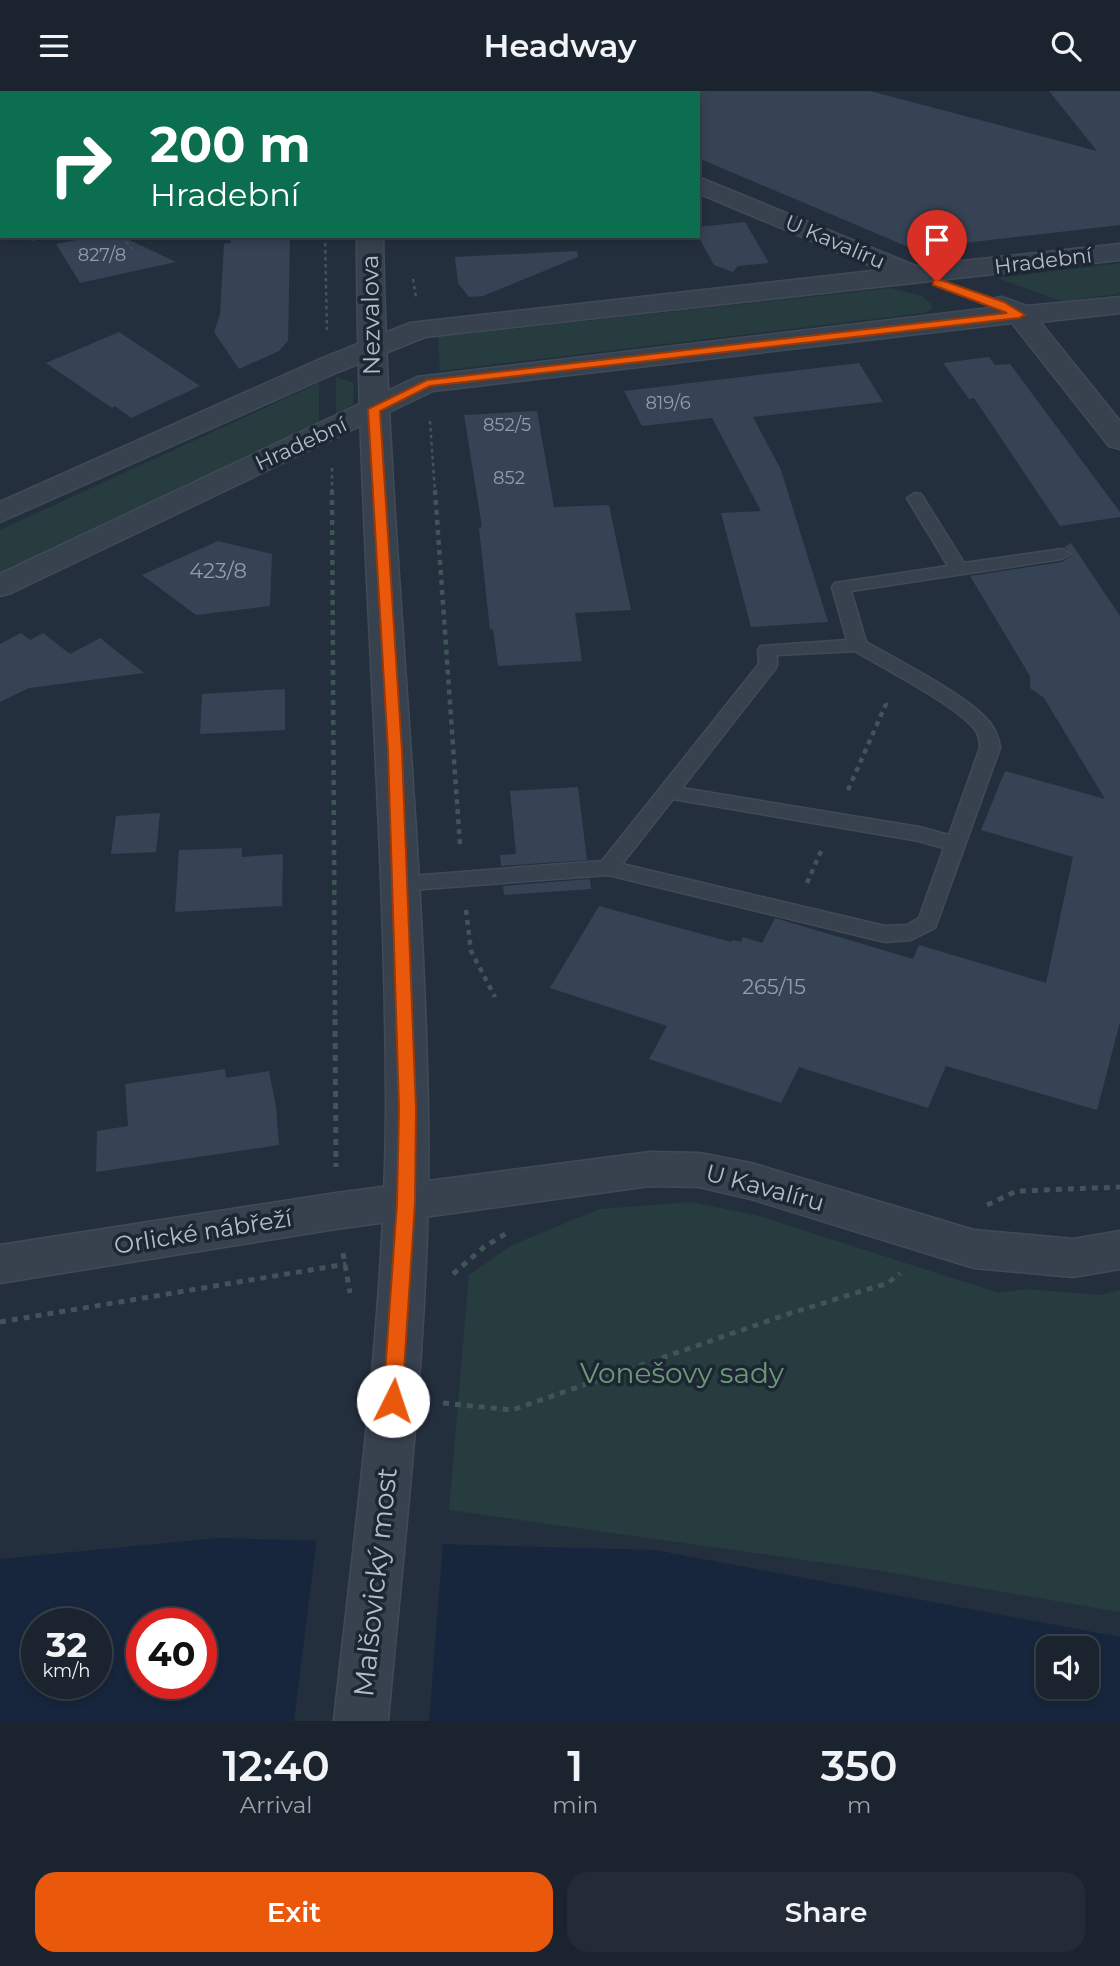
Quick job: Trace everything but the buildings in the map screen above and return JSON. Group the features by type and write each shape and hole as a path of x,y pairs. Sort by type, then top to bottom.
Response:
{"street":[{"name":"U Kavalíru","path":"700,185 916,275 1000,304 1019,315 1120,440"},
{"name":"Nezvalova","path":"370,238 371,349 395,751 407,1109 406,1203 393,1401"},
{"name":"Hradební","path":"0,513 420,329 1120,252"},
{"name":"Hradební","path":"0,586 427,383 1120,305"},
{"name":"U Kavalíru","path":"406,1203 650,1169 699,1170 751,1181 974,1249 1073,1258 1120,1250"},
{"name":"Orlické nábřeží","path":"0,1264 336,1211 406,1203"},
{"name":"Malšovický most","path":"361,1721 393,1401"}],"lane":[{"path":"915,498 959,569"},
{"path":"858,645 841,587 1062,554"},
{"path":"398,884 608,868 885,934 922,929 928,923 957,844 990,748 989,737 982,725 961,707 858,645 767,650 768,665 608,868"},
{"path":"668,792 919,834 957,844"}],"path":[{"path":"124,238 132,249"},
{"path":"325,238 327,317"},
{"path":"429,411 455,767"},
{"path":"332,497 336,1176"},
{"path":"799,914 800,898 886,704 858,645"},
{"path":"980,1209 1017,1191 1120,1187"},
{"path":"453,1284 454,1271 484,1247 527,1222 517,1188"},
{"path":"0,1322 346,1264"},
{"path":"444,1389 443,1402 512,1410 788,1314 888,1283 900,1274"}],"green space":[{"path":"1120,263 1120,294 1061,301 997,278"},
{"path":"890,288 922,296 933,306 930,311 924,313 440,371 438,337"},
{"path":"336,377 354,383 353,404 336,416"},
{"path":"319,383 319,423 0,574 0,530"},
{"name":"Vonešovy sady","path":"692,1202 759,1216 999,1293 1027,1289 1100,1295 1120,1290 1120,1612 875,1570 449,1510 469,1275 512,1245 600,1209"}],"water":[{"path":"218,1538 655,1550 1120,1637 1120,1721 0,1721 0,1559"}],"pier":[{"path":"317,1537 443,1541 429,1721 294,1721"}],"route":[{"path":"393,1401 406,1203 407,1109 395,751 374,409 427,383 990,316 1019,315 1000,304 937,282"}]}
